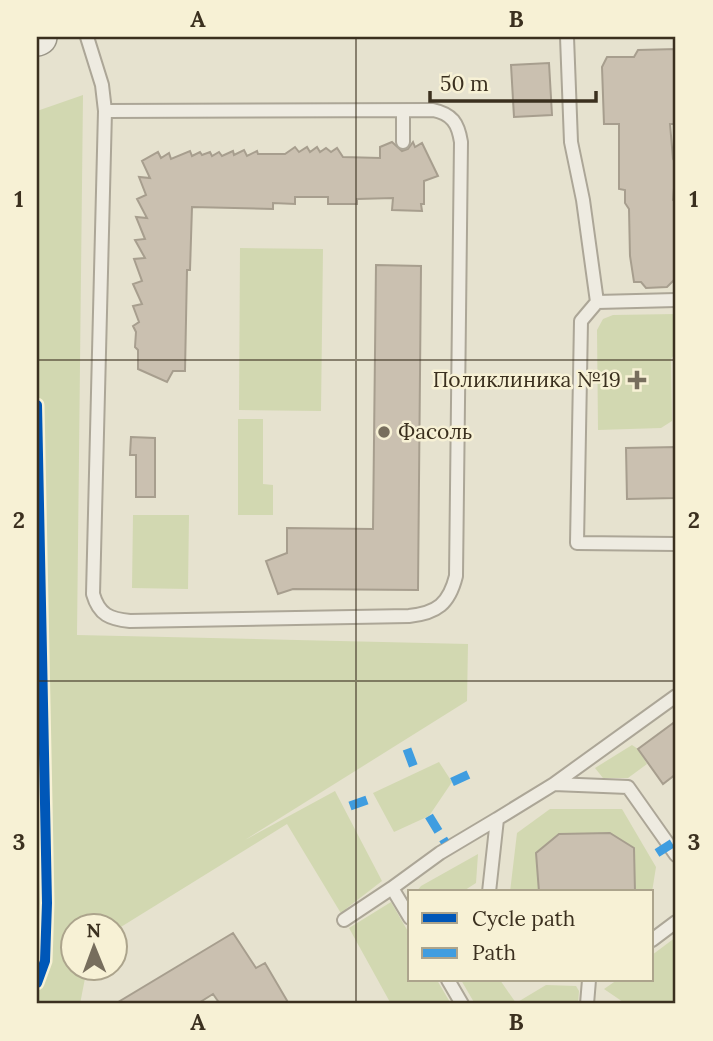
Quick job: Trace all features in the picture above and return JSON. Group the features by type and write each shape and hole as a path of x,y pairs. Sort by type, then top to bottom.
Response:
{"lane":[{"path":"87,37 102,85 105,111 93,594 100,610 112,620 185,621 409,617 435,610 453,589 456,576 461,142 453,118 443,112 403,111 105,111"},
{"path":"567,37 571,142 583,200 597,302 581,321 578,543 676,544"},
{"path":"403,111 403,142"},
{"path":"597,302 676,300"},
{"path":"344,920 440,853 554,784 676,696"},
{"path":"554,784 628,788 676,855"},
{"path":"489,890 497,819"},
{"path":"392,888 408,915"},
{"path":"654,938 676,922"},
{"path":"449,982 462,1004"},
{"path":"587,1004 589,982"}],"green space":[{"path":"83,95 77,635 468,644 467,701 245,840 335,791 382,881 342,915 287,824 130,921 130,912 60,912 60,982 84,982 80,1004 37,1004 37,111"},
{"path":"240,248 323,249 321,411 239,410"},
{"path":"676,314 676,352 671,359 672,421 661,428 598,430 597,330 603,319 613,315"},
{"path":"238,419 263,419 263,484 273,485 273,515 238,515"},
{"path":"133,515 189,515 188,589 132,588"},
{"path":"632,745 638,749 647,764 628,778 603,778 595,768"},
{"path":"439,762 452,782 429,816 394,832 373,793"},
{"path":"550,809 622,809 656,867 652,890 510,890 517,833"},
{"path":"478,854 476,883 465,890 418,890"},
{"path":"391,902 408,932 408,982 438,982 451,1004 391,1004 349,928"},
{"path":"676,937 676,1004 626,1004 604,989 614,982 654,982 654,954"},
{"path":"462,982 501,982 516,1003 546,985 576,986 579,991 578,1004 475,1004"}],"building":[{"path":"676,49 676,124 670,124 673,159 676,163 673,200 676,202 676,278 667,287 646,288 641,282 634,282 630,256 629,209 625,203 625,190 619,189 619,124 604,124 602,67 607,57 634,57 638,50"},
{"path":"549,63 552,115 514,117 511,65"},
{"path":"392,142 402,151 408,149 413,142 415,147 422,143 438,176 424,181 422,211 392,210 393,198 357,199 357,204 328,204 328,197 295,197 295,204 273,203 273,209 192,207 190,270 187,270 185,371 173,371 167,382 138,369 136,332 133,326 139,322 133,306 142,304 133,284 142,281 134,259 145,258 135,240 145,239 136,217 147,218 137,199 146,195 139,177 150,178 142,161 158,152 161,158 169,153 171,159 190,151 192,156 200,152 202,155 210,152 212,156 219,152 222,156 233,151 234,155 244,150 247,156 257,151 258,154 285,154 295,147 299,152 307,147 310,152 317,147 320,152 326,148 331,152 337,148 343,157 380,158 380,147"},
{"path":"376,265 421,266 418,590 293,589 278,594 266,561 287,553 287,528 373,529"},
{"path":"131,437 155,438 155,497 136,497 136,455 130,455"},
{"path":"676,447 676,498 627,499 626,448"},
{"path":"676,721 676,774 663,784 638,749"},
{"path":"610,833 634,848 635,890 539,890 536,853 559,834"},
{"path":"233,933 256,968 265,963 289,1004 220,1004 213,994 197,1004 115,1004"}],"marked path":[{"path":"407,749 416,773"},
{"path":"452,782 476,771"},
{"path":"350,806 375,797"},
{"path":"429,816 445,842"},
{"path":"657,853 676,841"}],"cycle path":[{"path":"37,405 47,903 45,961 37,983"}],"place":[{"name":"Поликлиника №19","path":"637,380"},
{"name":"Фасоль","path":"384,432"}]}
